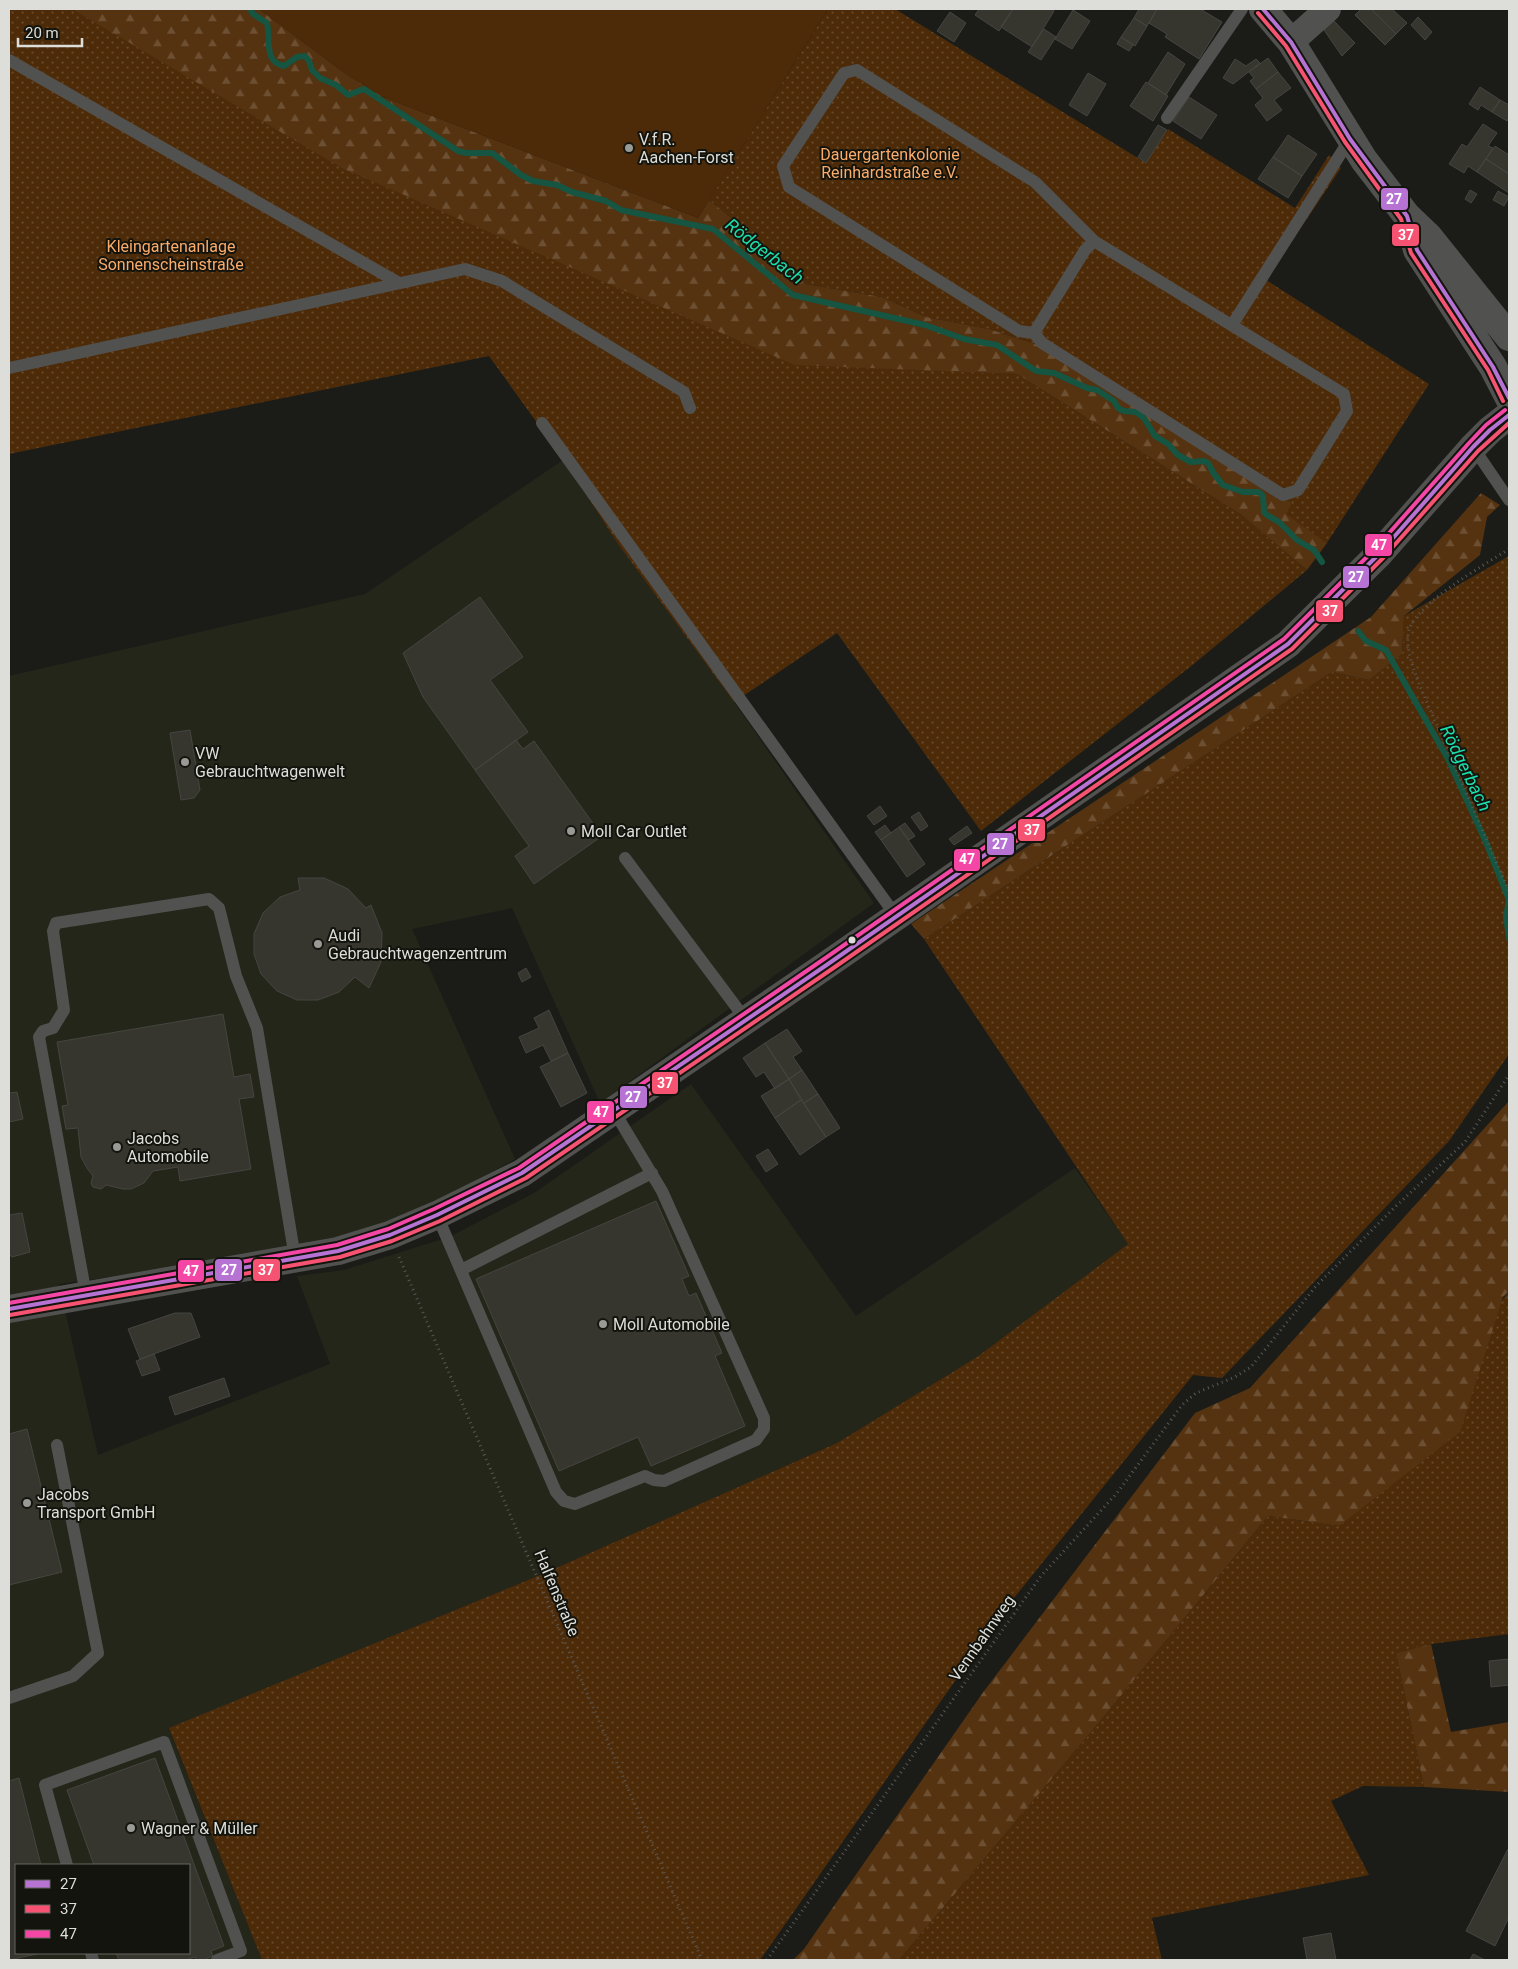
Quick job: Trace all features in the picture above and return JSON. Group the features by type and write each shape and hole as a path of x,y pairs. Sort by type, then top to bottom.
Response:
{"street":[{"path":"1263,9 1291,42 1350,139 1407,216 1429,237 1509,337"},
{"path":"1291,42 1328,9"},
{"path":"1407,216 1416,250 1493,367 1509,398"},
{"path":"9,1309 338,1251 390,1235 437,1215 522,1173 1288,644 1379,554 1473,447 1509,415"}],"lane":[{"path":"1167,118 1242,9"},
{"path":"9,60 398,283"},
{"path":"857,70 1035,182 1094,241 1232,325 1344,394 1347,411 1298,490 1283,495 1042,343 1034,333 1019,331 788,187 783,166 844,73 857,70"},
{"path":"1232,325 1350,139"},
{"path":"1034,333 1085,250 1094,241"},
{"path":"9,368 465,269 502,281 684,392 690,408"},
{"path":"542,423 896,916"},
{"path":"1473,447 1509,500"},
{"path":"625,858 746,1020"},
{"path":"86,1295 39,1037 43,1031 53,1028 64,1010 53,931 56,923 209,899 219,908 236,976 257,1028 295,1258"},
{"path":"437,1215 556,1492 564,1501 575,1504 645,1476 654,1480 664,1481 756,1440 764,1430 764,1418 666,1199 614,1111"},
{"path":"461,1270 652,1173"},
{"path":"9,1698 73,1676 98,1653 57,1445"},
{"path":"67,1864 45,1785 164,1742 241,1951 217,1960"}],"path":[{"path":"1509,549 1450,587 1420,612 1408,633 1410,660 1422,692 1509,891"},
{"name":"Vennbahnweg","path":"767,1960 1042,1576 1117,1493 1182,1404 1196,1394 1235,1377 1251,1367 1316,1286 1395,1207 1465,1142 1509,1075"},
{"name":"Halfenstraße","path":"390,1235 702,1960"}],"shaded area":[{"path":"563,460 618,544 734,702 874,903 600,1103 512,908 412,929 515,1159 433,1204 374,1230 291,1251 59,1284 98,1455 330,1364 297,1276 344,1270 449,1237 534,1193 691,1084 856,1316 1075,1168 1128,1244 977,1357 837,1443 545,1573 169,1729 262,1960 9,1960 9,676 365,594"}],"green space":[{"name":"Kleingartenanlage Sonnenscheinstraße","path":"9,9 74,10 795,364 1017,374 1240,514 1307,570 1195,663 981,831 837,633 734,702 618,544 563,459 489,356 9,454"},
{"path":"72,9 259,9 346,74 383,97 698,218 709,200 753,235 800,283 882,297 926,317 989,329 1038,345 1292,503 1286,514 1327,543 1307,570 1240,514 1017,374 795,365 342,168"},
{"name":"V.f.R. Aachen-Forst","path":"259,9 828,9 698,218 383,97 346,74"},
{"name":"Dauergartenkolonie Reinhardstraße e.V.","path":"828,9 895,9 1146,163 1168,129 1295,208 1329,155 1341,168 1266,280 1429,384 1327,543 1285,514 1292,503 1038,345 989,329 926,317 882,297 800,283 753,235 709,200"},
{"path":"1481,493 1500,505 1487,517 1480,555 1404,616 1402,654 1369,680 1332,672 924,939 911,924 1371,617"},
{"path":"1509,556 1509,1054 1449,1141 1222,1378 1193,1375 1006,1608 760,1960 262,1960 169,1728 545,1573 837,1443 977,1357 1128,1244 924,939 1332,672 1369,680 1402,654 1404,616"},
{"path":"1509,1101 1509,1291 1503,1297 1460,1432 1339,1526 1268,1516 1097,1725 899,1960 793,1960 804,1949 984,1691 1195,1413 1250,1388"},
{"path":"1509,1291 1509,1634 1431,1644 1396,1653 1424,1787 1363,1786 1331,1801 1369,1875 1152,1918 1162,1960 899,1960 1097,1725 1268,1516 1339,1526"},
{"path":"1431,1644 1451,1732 1509,1722 1509,1792 1424,1787 1396,1653"}],"building":[{"path":"979,9 1013,9 999,31 975,15"},
{"path":"1013,9 1051,9 1054,11 1032,47 1001,27"},
{"path":"1139,9 1157,9 1147,26 1134,18"},
{"path":"1157,9 1200,9 1222,22 1199,59 1165,37 1167,34 1149,23"},
{"path":"1361,9 1371,9 1396,34 1385,45 1355,15"},
{"path":"1371,9 1392,9 1407,23 1396,34"},
{"path":"1073,10 1090,21 1072,49 1055,39"},
{"path":"950,12 966,23 954,42 937,31"},
{"path":"1418,17 1432,32 1425,40 1411,25"},
{"path":"1134,18 1147,26 1135,46 1121,37"},
{"path":"1334,21 1355,43 1342,56 1324,30"},
{"path":"1044,29 1056,37 1041,60 1028,52"},
{"path":"1121,37 1133,45 1129,51 1117,44"},
{"path":"1168,52 1185,64 1166,95 1148,83"},
{"path":"1268,58 1278,72 1256,89 1250,81 1254,78 1249,72"},
{"path":"1235,59 1246,66 1256,59 1260,63 1233,84 1223,78"},
{"path":"1278,72 1291,88 1274,100 1282,110 1267,121 1255,105 1263,98 1256,89"},
{"path":"1088,73 1106,84 1087,116 1069,105"},
{"path":"1146,82 1168,96 1153,121 1130,106"},
{"path":"1480,87 1500,100 1492,112 1481,105 1478,110 1469,104"},
{"path":"1189,97 1217,115 1201,139 1173,121"},
{"path":"1500,100 1509,105 1507,121 1492,112"},
{"path":"1483,124 1497,133 1488,146 1493,148 1477,172 1468,166 1464,173 1449,164 1462,144 1467,147"},
{"path":"1158,125 1167,130 1146,163 1138,157"},
{"path":"1288,135 1317,154 1302,176 1273,157"},
{"path":"1495,146 1509,155 1509,174 1486,159"},
{"path":"1273,157 1302,176 1288,198 1258,179"},
{"path":"1486,159 1509,174 1509,193 1477,172"},
{"path":"1470,190 1477,194 1471,203 1465,199"},
{"path":"1498,191 1509,197 1504,206 1493,200"},
{"path":"480,597 523,657 490,680 528,732 475,770 423,697 403,653"},
{"name":"VW Gebrauchtwagenwelt","path":"190,730 200,790 194,798 181,800 170,733"},
{"path":"516,740 523,749 534,741 602,836 534,884 515,856 529,846 475,770"},
{"path":"880,806 887,816 874,825 867,816"},
{"path":"919,812 928,826 921,831 911,817"},
{"path":"905,823 915,836 909,840 899,827"},
{"path":"885,825 891,833 881,840 875,832"},
{"path":"967,826 972,833 954,845 949,839"},
{"path":"899,827 925,864 907,877 881,840"},
{"name":"Audi Gebrauchtwagenzentrum","path":"298,878 324,878 348,889 366,908 371,905 382,933 381,962 369,988 355,977 339,992 318,1000 297,1000 277,991 261,974 254,954 254,934 263,913 280,897 300,890"},
{"path":"526,968 531,977 522,982 518,973"},
{"path":"549,1010 568,1053 551,1061 543,1045 526,1053 519,1037 539,1028 534,1018"},
{"path":"223,1014 234,1077 250,1074 254,1097 239,1099 251,1169 180,1181 178,1167 153,1171 144,1183 131,1189 106,1185 101,1189 93,1187 91,1183 93,1176 81,1157 78,1128 66,1129 62,1106 68,1105 57,1042"},
{"path":"787,1029 802,1051 793,1057 802,1070 789,1079 765,1043"},
{"path":"765,1043 789,1079 775,1089 764,1072 756,1077 743,1058"},
{"path":"568,1053 587,1093 561,1107 540,1067"},
{"path":"802,1070 818,1094 804,1103 789,1079"},
{"path":"789,1079 801,1100 775,1118 761,1096"},
{"path":"17,1092 23,1119 9,1122 9,1093"},
{"path":"818,1094 840,1128 826,1137 804,1103"},
{"path":"801,1100 826,1137 800,1155 775,1118"},
{"path":"768,1149 778,1164 766,1172 756,1156"},
{"name":"Moll Automobile","path":"656,1201 689,1276 682,1279 689,1296 696,1293 722,1353 715,1356 745,1426 651,1466 638,1437 559,1471 476,1279"},
{"path":"22,1213 30,1252 12,1257 9,1254 9,1215"},
{"path":"175,1313 191,1313 200,1337 140,1359 128,1329"},
{"path":"154,1354 160,1370 142,1376 136,1361"},
{"path":"224,1378 230,1396 175,1415 169,1397"},
{"name":"Jacobs Transport GmbH","path":"27,1429 62,1572 9,1585 9,1434"},
{"path":"1509,1659 1509,1685 1491,1687 1489,1661"},
{"name":"Wagner & Müller","path":"155,1758 224,1946 211,1951 213,1956 203,1960 197,1960 195,1957 185,1960 119,1960 116,1954 190,1954 190,1864 94,1864 67,1790"},
{"path":"19,1778 41,1864 15,1864 15,1954 36,1954 9,1960 9,1781"},
{"path":"1508,1849 1509,1917 1495,1946 1466,1931"},
{"path":"1331,1933 1336,1960 1307,1960 1303,1938"},
{"path":"1473,1954 1485,1960 1470,1960"}],"waterway":[{"name":"Rödgerbach","path":"250,9 253,14 267,23 270,55 277,64 284,66 297,57 305,56 312,70 320,78 336,85 348,95 364,89 458,151 466,153 492,153 521,175 533,181 557,185 572,192 606,201 621,210 713,229 793,295 925,325 964,339 997,345 1036,371 1054,373 1087,388 1097,390 1114,401 1118,408 1124,411 1136,412 1144,418 1155,436 1168,444 1178,455 1191,462 1204,461 1208,463 1223,485 1243,492 1259,492 1263,496 1264,512 1279,522 1297,540 1314,550 1322,562"},
{"name":"Rödgerbach","path":"1358,631 1366,641 1386,650 1448,759 1485,840 1509,900 1506,917 1509,938"}],"transit line":[{"name":"27","path":"1263,9 1291,42 1350,139 1407,216 1417,250 1493,367 1509,398"},
{"name":"37","path":"1258,13 1286,46 1345,142 1401,219 1411,253 1488,370 1503,401"},
{"name":"47","path":"9,1303 337,1245 388,1229 519,1168 824,959 1284,639 1374,550 1486,425 1505,410"},
{"name":"27","path":"9,1309 338,1251 390,1235 437,1215 522,1173 828,964 1288,644 1379,554 1473,447 1509,415"},
{"name":"37","path":"10,1315 340,1257 392,1241 440,1221 526,1178 832,969 1292,649 1383,558 1478,451 1509,423"}],"place":[{"name":"V.f.R. Aachen-Forst","path":"629,148"},
{"name":"VW Gebrauchtwagenwelt","path":"185,762"},
{"name":"Moll Car Outlet","path":"571,831"},
{"name":"Audi Gebrauchtwagenzentrum","path":"318,944"},
{"name":"Jacobs Automobile","path":"117,1147"},
{"name":"Moll Automobile","path":"603,1324"},
{"name":"Jacobs Transport GmbH","path":"27,1503"},
{"name":"Wagner & Müller","path":"131,1828"}]}
